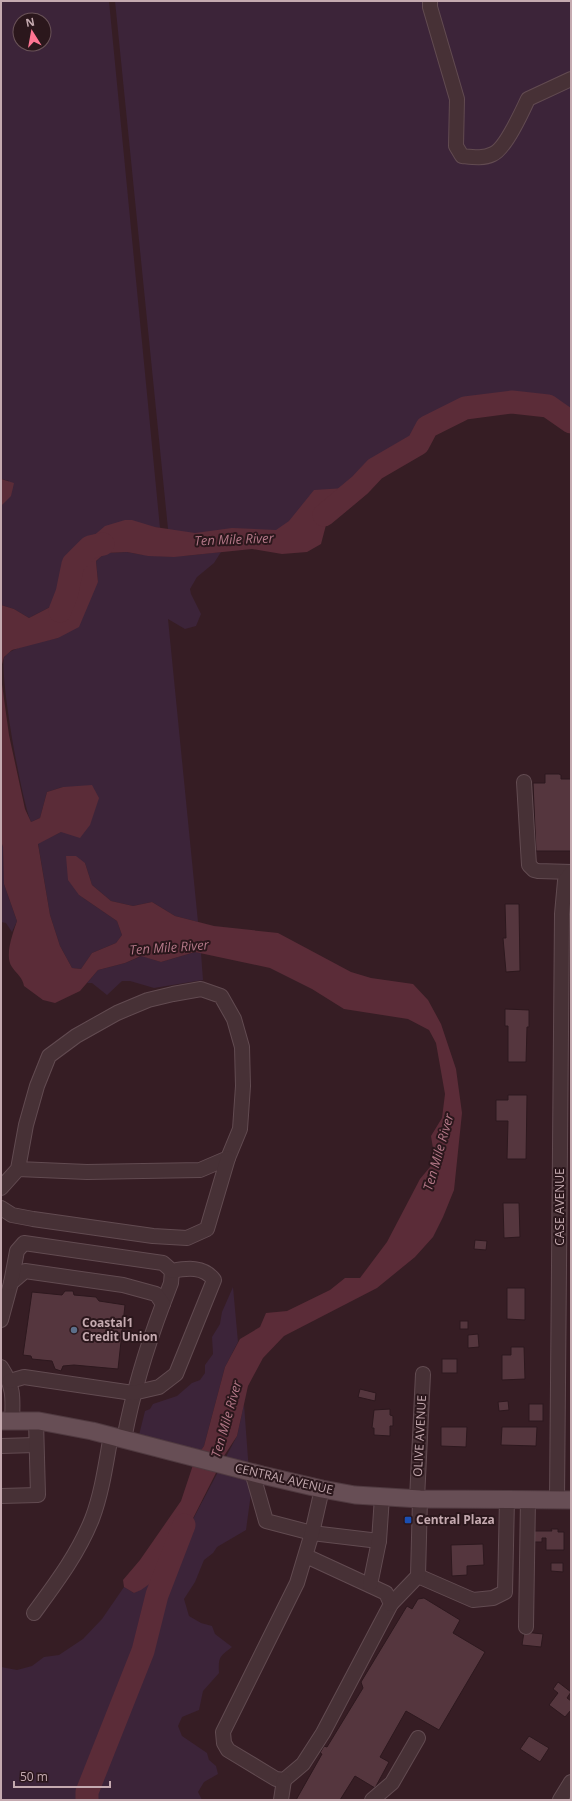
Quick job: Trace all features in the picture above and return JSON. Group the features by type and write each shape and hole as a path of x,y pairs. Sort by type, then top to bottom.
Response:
{"main road":[{"name":"CENTRAL AVENUE","path":"6,1421 36,1421 118,1437 244,1470 322,1489 355,1495 418,1499 564,1500"}],"street":[{"path":"430,1 430,7 457,99 456,146 462,156 478,158 494,154 513,130 528,99 571,79"},
{"path":"524,782 529,865 534,870 538,871 571,873"},
{"name":"CASE AVENUE","path":"564,1500 566,1084 562,914 565,881 571,873"},
{"path":"1,1188 18,1169 26,1125 37,1086 49,1056 76,1036 117,1013 148,1000 201,989 221,996 234,1019 242,1047 243,1086 240,1129 228,1158 207,1229 187,1238 153,1236 33,1219 12,1215 1,1208"},
{"path":"18,1169 87,1172 200,1170 228,1158"},
{"path":"1,1320 11,1283 17,1251 24,1243 163,1263 172,1271"},
{"path":"10,1381 24,1377 133,1393 159,1387 176,1374 214,1280 209,1273 189,1267 172,1271"},
{"path":"11,1283 25,1271 52,1274 123,1284 156,1294 163,1304"},
{"path":"34,1613 73,1559 92,1518 104,1474 133,1393 146,1349 171,1283 172,1271"},
{"path":"1,1367 10,1381 13,1398 6,1421"},
{"name":"OLIVE AVENUE","path":"418,1576 418,1499 422,1374"},
{"path":"1,1496 38,1495 36,1421"},
{"path":"1,1446 36,1444"},
{"path":"244,1470 266,1521 312,1534 379,1542"},
{"path":"284,1780 276,1779 228,1750 224,1743 223,1732 297,1583 312,1534 322,1489"},
{"path":"1,1491 38,1490"},
{"path":"370,1585 379,1542 382,1497"},
{"path":"281,1800 284,1780 303,1764 323,1732 391,1604 418,1576 473,1600 493,1598 504,1592 507,1499"},
{"path":"526,1627 528,1499"},
{"path":"306,1556 386,1593 391,1604"},
{"path":"372,1800 392,1783 418,1738"},
{"path":"560,1800 571,1782"}],"shaded area":[{"path":"1,1 109,1 160,528 155,527 84,544 67,586 56,604 29,618 14,609 1,605 1,506 9,496 9,481 1,479"},
{"path":"115,1 571,1 571,422 548,406 512,402 465,408 427,427 418,444 375,469 360,485 335,507 307,528 169,539"},
{"path":"127,552 151,556 185,556 221,552 214,563 197,577 190,589 201,614 196,626 185,629 168,619 198,922 175,916 152,902 133,906 111,901 92,885 85,863 79,895 117,921 122,935 116,943 92,953 81,969 72,968 60,946 50,915 38,843 61,832 63,787 47,792 40,818 31,822 22,789 12,739 5,689 4,658 13,650 20,647 58,638 98,582 96,561 105,553"},
{"path":"1,841 3,847 4,884 17,921 12,932 6,923 1,922"},
{"path":"195,952 201,953 203,980 154,988 130,981 122,981 107,995 92,983 87,983 98,970 125,963 142,956 161,962"},
{"path":"233,1287 238,1342 225,1367 204,1446 195,1459 137,1443 145,1411 150,1409 153,1404 177,1396 192,1383 200,1380 205,1373 205,1365 213,1354 212,1337 220,1324 222,1312"},
{"path":"244,1404 249,1472 252,1486 246,1530 217,1547 213,1553 204,1560 195,1582 184,1599 189,1616 201,1623 212,1626 215,1634 232,1647 221,1657 219,1663 219,1673 203,1691 199,1710 182,1717 178,1726 182,1736 207,1753 209,1760 216,1766 218,1774 204,1782 198,1792 202,1800 1,1800 1,1667 17,1670 32,1666 44,1657 59,1655 83,1639 102,1619 124,1587 134,1593 155,1580 183,1538 237,1436"}],"water":[{"path":"1,479 14,483 11,496 1,506"},
{"path":"345,488 348,495 346,511 326,525 321,544 307,552 282,554 252,549 174,557 148,556 127,552 105,553 96,561 98,582 79,627 58,638 12,650 4,657 1,668 1,605 14,609 29,618 56,604 67,586 84,544 105,526 125,520 132,520 155,527 195,533 232,528 276,530 289,521 314,490"},
{"path":"1,677 9,735 25,809 31,822 40,818 47,792 63,787 92,785 99,798 90,825 80,838 61,832 38,844 50,915 60,946 72,968 81,969 92,953 116,943 122,935 117,921 79,895 68,880 66,856 76,856 85,863 92,885 111,901 133,906 152,902 175,916 214,926 278,933 351,972 371,978 413,984 428,1000 441,1024 456,1069 462,1113 454,1190 433,1237 415,1257 377,1288 284,1336 263,1358 248,1386 237,1436 220,1462 220,1465 183,1538 155,1580 134,1593 124,1587 123,1580 140,1560 181,1501 195,1459 204,1446 225,1367 240,1339 260,1327 266,1313 287,1311 330,1290 345,1278 360,1278 387,1242 420,1179 435,1161 431,1136 442,1118 445,1094 436,1043 429,1030 408,1019 344,1009 312,989 270,968 195,952 161,962 141,956 125,963 98,970 80,991 55,1003 43,1000 24,986 21,978 12,967 9,957 10,944 17,921 4,884 3,847 1,841"}],"building":[{"path":"545,774 559,774 561,775 561,779 571,779 571,851 536,851 533,783 545,783"},
{"path":"505,904 519,904 520,971 506,972 503,938 506,938"},
{"path":"505,1009 529,1010 526,1062 508,1062 508,1026 505,1026"},
{"path":"508,1095 527,1095 526,1159 507,1159 508,1121 496,1121 496,1100 508,1100"},
{"path":"503,1203 519,1203 520,1237 504,1238"},
{"path":"475,1240 487,1241 486,1250 474,1249"},
{"path":"507,1288 525,1288 525,1320 507,1319"},
{"name":"Coastal1 Credit Union","path":"65,1291 73,1291 74,1295 96,1297 99,1301 125,1305 118,1369 74,1365 63,1366 61,1371 55,1369 52,1361 32,1359 31,1356 23,1355 32,1292 62,1295"},
{"path":"460,1321 468,1321 468,1329 460,1329"},
{"path":"478,1334 479,1347 468,1348 468,1335"},
{"path":"511,1347 524,1347 525,1379 502,1380 502,1355 511,1355"},
{"path":"442,1359 457,1359 457,1373 442,1373"},
{"path":"360,1389 376,1393 375,1401 358,1397"},
{"path":"508,1401 509,1410 499,1411 498,1402"},
{"path":"529,1404 543,1404 543,1421 529,1421"},
{"path":"390,1409 390,1415 393,1416 393,1426 390,1426 390,1436 374,1435 374,1428 372,1428 374,1410"},
{"path":"441,1427 467,1427 466,1447 441,1446"},
{"path":"502,1427 537,1427 536,1446 501,1445"},
{"path":"551,1529 558,1529 558,1532 564,1532 564,1550 546,1550 546,1538 542,1538 542,1542 534,1542 534,1531 552,1531"},
{"path":"483,1544 484,1565 467,1566 467,1575 452,1576 451,1545"},
{"path":"551,1563 563,1563 563,1572 551,1571"},
{"path":"424,1598 460,1620 453,1633 485,1652 439,1730 406,1711 380,1757 389,1762 375,1788 355,1776 340,1800 296,1800 322,1754 320,1753 324,1746 327,1747 363,1688 361,1682 407,1606 412,1609 418,1599"},
{"path":"524,1632 543,1634 541,1647 522,1645"},
{"path":"558,1682 571,1692 567,1698 571,1701 571,1710 565,1717 549,1705 558,1693 553,1689"},
{"path":"529,1736 549,1748 540,1762 520,1749"}],"waterway":[{"name":"Ten Mile River","path":"324,515 360,485 375,469 418,444 427,427 465,408 512,402 548,406 571,422"},
{"name":"Ten Mile River","path":"60,611 67,593 73,564 90,547 103,544"},
{"name":"Ten Mile River","path":"87,1800 87,1792 143,1651 157,1595 184,1525"}],"place":[{"name":"Coastal1 Credit Union","path":"74,1330"},
{"name":"Central Plaza","path":"408,1520"}]}
